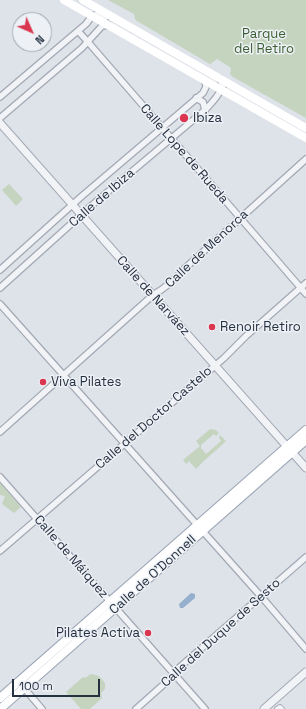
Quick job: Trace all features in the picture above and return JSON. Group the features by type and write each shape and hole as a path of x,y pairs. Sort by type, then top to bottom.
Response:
{"main road":[{"path":"64,0 306,138"},
{"path":"83,0 306,128"},
{"name":"Calle de O'Donnell","path":"0,709 116,608 200,529 290,449 306,430"},
{"name":"Calle de O'Donnell","path":"290,449 306,440"},
{"name":"Calle de O'Donnell","path":"0,698 110,602 200,529"}],"street":[{"path":"0,97 86,24 92,16 102,14 125,28 134,29"},
{"path":"0,118 88,42 100,27 108,25"},
{"name":"Calle Lope de Rueda","path":"78,31 306,294"},
{"path":"220,79 223,86 221,90"},
{"name":"Calle de Ibiza","path":"0,270 72,205 205,91 205,81"},
{"name":"Calle de Ibiza","path":"0,288 82,215 205,110 213,102 221,90"},
{"path":"196,98 203,102 205,110"},
{"name":"Calle de Narváez","path":"0,124 306,468"},
{"name":"Calle de Menorca","path":"0,432 153,295 163,290 240,218 306,160"},
{"name":"Calle del Doctor Castelo","path":"0,551 239,344 246,336 306,283"},
{"path":"0,304 306,649"},
{"name":"Calle de Máiquez","path":"0,477 205,709"},
{"name":"Calle del Duque de Sesto","path":"136,709 172,677 173,673 306,557"},
{"path":"264,709 306,672"},
{"path":"24,688 42,709"},
{"path":"277,709 280,707 282,709"}],"green space":[{"name":"Parque del Retiro","path":"108,0 306,0 306,118 233,77 230,74 231,68 217,59 210,64 137,21 134,14"},
{"path":"9,184 23,199 16,206 2,190"},
{"path":"210,429 216,430 219,433 216,436 214,434 201,445 201,448 206,454 221,441 219,438 220,435 226,441 196,469 189,461 186,464 183,460 200,446 196,441"},
{"path":"0,483 21,507 14,513 2,504 5,496 0,495"},
{"path":"91,674 99,676 105,683 105,689 101,693 102,698 90,709 81,709 66,692 83,677 85,678"}],"water":[{"path":"191,593 195,594 195,598 183,608 180,608 179,604"}],"place":[{"name":"Ibiza","path":"184,118"},
{"name":"Renoir Retiro","path":"212,327"},
{"name":"Viva Pilates","path":"43,382"},
{"name":"Pilates Activa","path":"148,633"}]}
